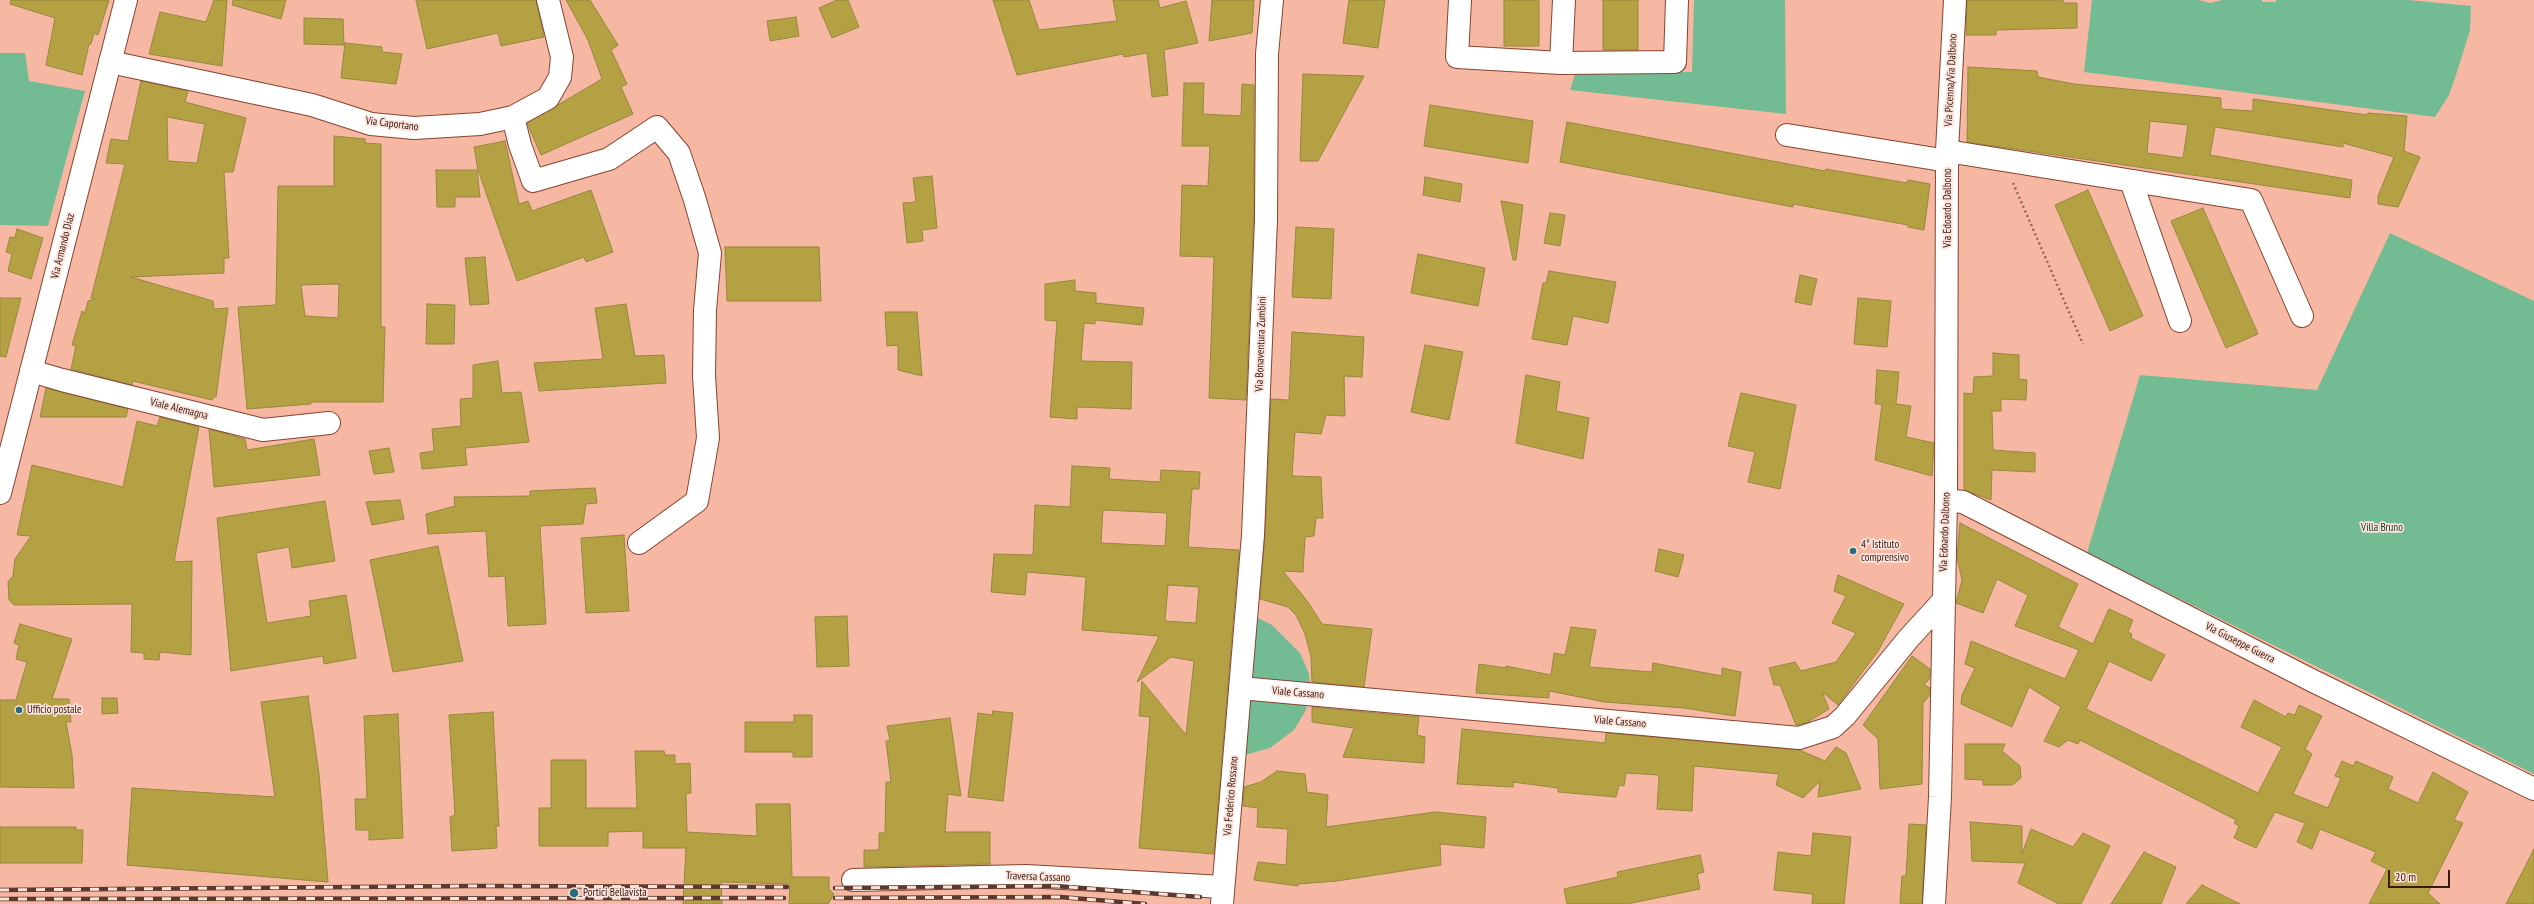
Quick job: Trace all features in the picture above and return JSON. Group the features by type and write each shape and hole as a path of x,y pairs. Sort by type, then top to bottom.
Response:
{"street":[{"name":"Via Armando Diaz","path":"0,493 126,0"},
{"name":"Via Caportano","path":"110,62 312,106 371,124 414,128 480,124 513,117 548,98 560,76 562,57 548,0"},
{"name":"Via Bonaventura Zumbini","path":"1240,688 1253,535 1266,220 1267,54 1272,0"},
{"path":"1460,0 1457,57 1561,63 1675,62 1677,0"},
{"path":"1561,63 1564,0"},
{"name":"Via Picenna/Via Dalbono","path":"1948,156 1954,0"},
{"path":"513,117 518,140 533,181 609,159 657,127 679,153 699,215 710,253 705,310 704,376 708,438 697,501 639,543"},
{"path":"1787,135 1948,156 2003,160 2251,200 2302,316"},
{"name":"Via Edoardo Dalbono","path":"1934,904 1940,797 1942,602 1946,500 1948,156"},
{"path":"2131,181 2180,321"},
{"name":"Viale Alemagna","path":"31,370 62,380 263,430 330,423"},
{"name":"Via Giuseppe Guerra","path":"1946,500 1963,502 2311,680 2534,789"},
{"name":"Viale Cassano","path":"1240,688 1799,738 1833,727 1845,716 1908,638 1942,602"},
{"name":"Via Federico Rossano","path":"1223,896 1240,688"},
{"name":"Traversa Cassano","path":"853,880 1026,876 1223,896"}],"path":[{"path":"2003,160 2083,344"}],"green space":[{"path":"1694,0 1785,0 1786,114 1570,90 1576,71 1692,72"},
{"path":"2092,0 2198,0 2210,3 2222,0 2262,0 2262,2 2276,2 2276,0 2408,0 2471,6 2470,30 2449,95 2435,117 2084,72"},
{"path":"0,53 25,53 29,81 85,91 48,226 0,225"},
{"name":"Villa Bruno","path":"2390,233 2534,301 2534,774 2087,553 2140,375 2317,390"},
{"path":"1254,616 1272,625 1300,653 1309,674 1310,687 1306,710 1294,730 1270,748 1241,756"}],"building":[{"path":"11,0 109,0 98,35 94,33 91,44 89,44 82,75 46,65 55,18 10,4"},
{"path":"214,0 227,0 222,66 149,54 160,12 206,22"},
{"path":"233,0 286,0 281,19 232,5"},
{"path":"416,0 536,0 544,37 501,46 498,33 427,49"},
{"path":"566,0 590,0 618,45 611,50 627,84 621,87 633,114 541,155 527,123 602,79 588,40"},
{"path":"837,0 848,0 859,27 832,38 819,8"},
{"path":"993,0 1029,0 1039,30 1117,21 1113,0 1158,0 1160,8 1186,1 1198,43 1164,50 1168,95 1152,97 1147,53 1124,57 1123,54 1017,75"},
{"path":"1212,0 1254,0 1252,33 1209,41"},
{"path":"1349,0 1385,0 1378,48 1343,43"},
{"path":"1504,0 1539,0 1539,46 1504,46"},
{"path":"1603,0 1638,0 1638,50 1603,50"},
{"path":"1967,0 2063,0 2063,3 2077,3 2077,28 1996,30 1996,35 1966,35"},
{"path":"796,17 799,36 770,41 767,21"},
{"path":"304,18 343,19 344,45 304,44"},
{"path":"345,43 382,47 382,52 402,54 396,84 341,78"},
{"path":"1968,67 2037,71 2038,77 2074,84 2221,98 2221,109 2253,111 2253,99 2367,115 2368,113 2407,116 2404,151 2420,157 2398,207 2378,204 2378,196 2394,157 2343,143 2343,147 2215,127 2210,155 2352,180 2350,198 1967,142","holes":["2150,121 2188,125 2183,158 2147,153"]},
{"path":"1303,74 1364,76 1318,161 1300,161"},
{"path":"141,81 188,91 185,102 246,118 233,172 224,172 229,258 224,258 224,273 131,277 213,301 214,309 228,308 216,397 213,397 212,400 133,381 132,385 71,369 76,346 72,345 82,311 85,313 88,301 95,299 91,298 125,164 106,163 111,139 128,141","holes":["167,117 205,124 197,163 168,161"]},
{"path":"1184,83 1204,83 1203,114 1241,116 1242,84 1254,85 1254,210 1246,400 1209,398 1214,257 1180,256 1182,185 1208,186 1210,146 1182,146"},
{"path":"1430,105 1533,121 1528,163 1424,146"},
{"path":"1567,122 1825,171 1826,169 1907,183 1908,180 1930,184 1924,230 1908,227 1908,225 1793,204 1793,207 1560,162"},
{"path":"334,136 365,139 365,143 381,144 381,327 385,327 383,402 311,402 311,404 247,409 238,307 276,305 278,186 334,186","holes":["339,284 338,318 305,316 301,285"]},
{"path":"505,141 519,204 528,201 532,211 591,190 613,252 586,262 584,257 517,281 478,170 474,147"},
{"path":"436,170 477,170 480,197 455,197 455,207 437,207"},
{"path":"932,176 937,228 922,230 923,241 907,243 903,203 916,202 913,178"},
{"path":"1425,177 1462,184 1460,202 1423,195"},
{"path":"2088,190 2143,316 2110,331 2055,205"},
{"path":"1501,201 1523,205 1516,260 1513,260"},
{"path":"2203,208 2258,334 2226,348 2171,221"},
{"path":"1550,213 1565,215 1560,246 1544,243"},
{"path":"1296,227 1334,229 1331,299 1292,297"},
{"path":"17,229 43,238 31,279 8,271 12,254 6,252 10,237 15,238"},
{"path":"725,247 819,247 821,301 727,301"},
{"path":"1418,254 1485,268 1478,306 1411,293"},
{"path":"485,257 489,304 470,305 465,258"},
{"path":"1549,271 1616,282 1608,323 1573,316 1567,345 1532,339 1543,283 1546,283"},
{"path":"1800,275 1817,279 1811,305 1795,302"},
{"path":"1075,280 1075,291 1096,293 1096,303 1144,308 1142,325 1095,320 1095,324 1084,323 1081,361 1132,362 1131,409 1077,407 1077,419 1050,417 1057,321 1045,320 1045,284"},
{"path":"0,298 21,298 6,357 0,356"},
{"path":"1858,298 1891,301 1887,347 1854,344"},
{"path":"427,304 455,305 454,344 426,344"},
{"path":"626,304 635,356 664,355 666,383 539,391 534,363 603,359 595,308"},
{"path":"885,312 917,312 922,376 898,370 898,345 887,346"},
{"path":"1292,332 1364,337 1362,377 1344,376 1345,416 1326,415 1321,434 1295,432 1292,476 1321,477 1323,518 1316,518 1314,536 1305,537 1303,572 1283,571 1308,602 1322,624 1372,629 1364,687 1312,682 1311,657 1305,634 1296,615 1288,607 1260,599 1265,536 1271,399 1289,400"},
{"path":"1425,345 1463,352 1449,420 1411,412"},
{"path":"1993,353 2019,355 2019,379 2027,380 2026,400 2001,399 2001,411 1992,411 1993,450 2035,453 2035,472 1992,470 1991,500 1964,490 1964,393 1973,394 1974,377 1993,376"},
{"path":"498,361 502,393 521,392 529,442 465,448 467,465 422,469 420,453 434,451 432,429 461,426 460,399 473,398 473,365"},
{"path":"1877,370 1899,372 1896,404 1911,406 1906,437 1934,443 1932,476 1875,460 1882,404 1875,404"},
{"path":"1526,375 1560,382 1556,411 1589,418 1583,459 1516,443"},
{"path":"46,388 128,409 126,417 40,417"},
{"path":"1741,393 1796,405 1780,489 1748,482 1755,452 1728,446"},
{"path":"160,417 199,427 174,562 192,561 191,655 160,652 159,660 144,659 144,653 131,652 132,604 14,605 9,600 8,582 13,576 15,559 31,536 17,535 32,465 123,487 137,421 157,426"},
{"path":"209,429 245,439 247,450 314,439 320,475 214,487"},
{"path":"389,448 394,472 374,474 369,451"},
{"path":"1072,466 1110,468 1109,479 1160,482 1161,470 1200,472 1199,489 1192,489 1188,547 1239,550 1214,854 1139,848 1150,717 1139,716 1142,681 1186,735 1194,661 1171,657 1137,682 1159,636 1082,630 1086,577 1027,572 1025,595 991,592 994,554 1033,555 1035,505 1070,507","holes":["1103,510 1167,513 1165,546 1101,543","1168,585 1199,587 1196,623 1165,621"]},
{"path":"595,488 597,503 586,504 583,524 540,526 546,624 508,626 505,576 489,577 486,531 428,534 426,514 455,506 454,497 530,496 530,491"},
{"path":"400,500 404,519 372,525 366,502"},
{"path":"325,501 335,561 292,568 289,547 256,553 267,623 311,616 309,601 346,595 356,658 324,664 323,656 231,671 217,518"},
{"path":"1960,523 2078,584 2058,627 2093,644 2109,609 2133,620 2128,632 2132,634 2131,638 2165,655 2151,681 2109,661 2086,709 2258,793 2282,747 2241,727 2254,700 2286,717 2288,713 2295,715 2299,705 2322,716 2305,749 2312,754 2293,794 2328,808 2341,778 2335,776 2342,761 2353,766 2356,761 2393,777 2388,789 2418,803 2433,772 2468,792 2454,820 2463,823 2428,893 2440,904 2369,904 2387,869 2371,861 2376,852 2320,829 2312,849 2297,842 2305,823 2275,812 2256,848 2234,838 2239,826 2234,823 2236,820 2080,740 2078,744 2068,740 2059,747 2044,741 2061,707 2029,687 2012,727 1961,704 1962,695 1975,668 1965,664 1971,641 2065,679 2079,650 2015,626 2028,595 1997,579 1983,613 1956,603 1962,580 1957,557"},
{"path":"624,535 629,611 586,613 581,538"},
{"path":"438,546 463,661 393,672 370,560"},
{"path":"1659,549 1684,555 1678,577 1655,571"},
{"path":"1838,575 1904,604 1878,651 1838,705 1822,692 1829,709 1806,723 1796,725 1780,685 1774,685 1769,668 1795,662 1801,671 1836,662 1856,633 1832,623 1846,596 1834,591"},
{"path":"847,616 849,666 817,667 815,617"},
{"path":"20,624 72,639 52,699 69,699 71,722 66,722 72,755 74,788 0,787 0,700 16,700 27,662 16,659 19,645 14,643"},
{"path":"1571,627 1596,630 1589,667 1652,672 1653,663 1722,676 1722,668 1741,672 1735,716 1684,708 1605,702 1549,691 1549,698 1476,693 1479,664 1506,668 1506,666 1551,675 1554,653 1565,655"},
{"path":"1912,656 1930,669 1930,678 1924,685 1930,688 1930,695 1923,703 1922,784 1880,789 1878,739 1863,725"},
{"path":"308,696 319,774 328,882 127,865 132,788 275,797 261,702"},
{"path":"102,698 117,698 118,713 102,714"},
{"path":"1312,707 1419,717 1417,735 1425,737 1424,763 1343,757 1354,728 1312,722"},
{"path":"993,711 1013,713 1003,801 968,797 978,713 992,715"},
{"path":"493,712 499,826 496,826 497,848 452,851 450,817 455,815 449,715"},
{"path":"398,714 403,838 369,840 369,830 356,830 355,799 367,799 364,716"},
{"path":"794,715 812,715 812,757 793,757 793,752 745,752 745,722 794,722"},
{"path":"950,718 961,796 948,794 945,832 990,832 990,864 864,867 864,850 879,850 879,833 885,833 886,782 891,782 886,741 890,741 887,726"},
{"path":"1462,729 1605,743 1606,733 1799,750 1825,761 1836,747 1846,753 1861,789 1818,797 1820,781 1803,798 1776,785 1779,774 1694,766 1692,811 1657,809 1659,775 1626,773 1624,786 1619,785 1616,797 1558,792 1558,788 1513,782 1513,787 1457,784"},
{"path":"1965,744 2005,744 2002,751 2020,766 2021,778 2012,785 1983,785 1983,780 1965,779"},
{"path":"635,751 664,751 665,755 675,755 675,764 690,763 691,793 686,794 687,832 757,836 756,804 790,804 792,877 829,877 829,889 834,894 828,904 789,904 790,884 721,882 722,904 683,904 686,848 643,848 643,831 608,832 608,846 539,846 539,808 551,808 551,760 586,760 586,808 637,808"},
{"path":"1277,771 1305,774 1307,792 1328,795 1326,827 1435,812 1486,817 1484,848 1440,844 1441,865 1337,881 1298,884 1298,886 1254,880 1258,862 1286,865 1288,829 1257,827 1258,808 1243,806 1244,787 1261,782"},
{"path":"1970,822 2022,826 2022,854 2031,829 2073,847 2083,833 2110,846 2081,904 2059,904 2018,883 2025,863 1972,861"},
{"path":"1909,824 1926,825 1922,904 1900,904 1902,876 1906,876"},
{"path":"0,827 76,827 76,830 83,830 82,863 0,863"},
{"path":"1813,833 1851,837 1844,904 1812,904 1813,894 1774,890 1778,852 1811,856"},
{"path":"2534,849 2534,904 2506,904"},
{"path":"2144,852 2176,867 2161,904 2111,904"},
{"path":"1700,855 1704,872 1697,874 1700,889 1627,904 1567,904 1564,889 1618,877 1617,872"},
{"path":"2202,885 2240,904 2186,904"}],"railway":[{"path":"0,890 473,886 787,887"},
{"path":"835,888 1055,886 1200,897"},
{"path":"835,898 1060,897 1145,904"},
{"path":"0,899 784,898"}],"place":[{"name":"4° Istituto comprensivo","path":"1853,551"},
{"name":"Ufficio postale","path":"19,710"},
{"name":"Portici Bellavista","path":"574,893"}]}
